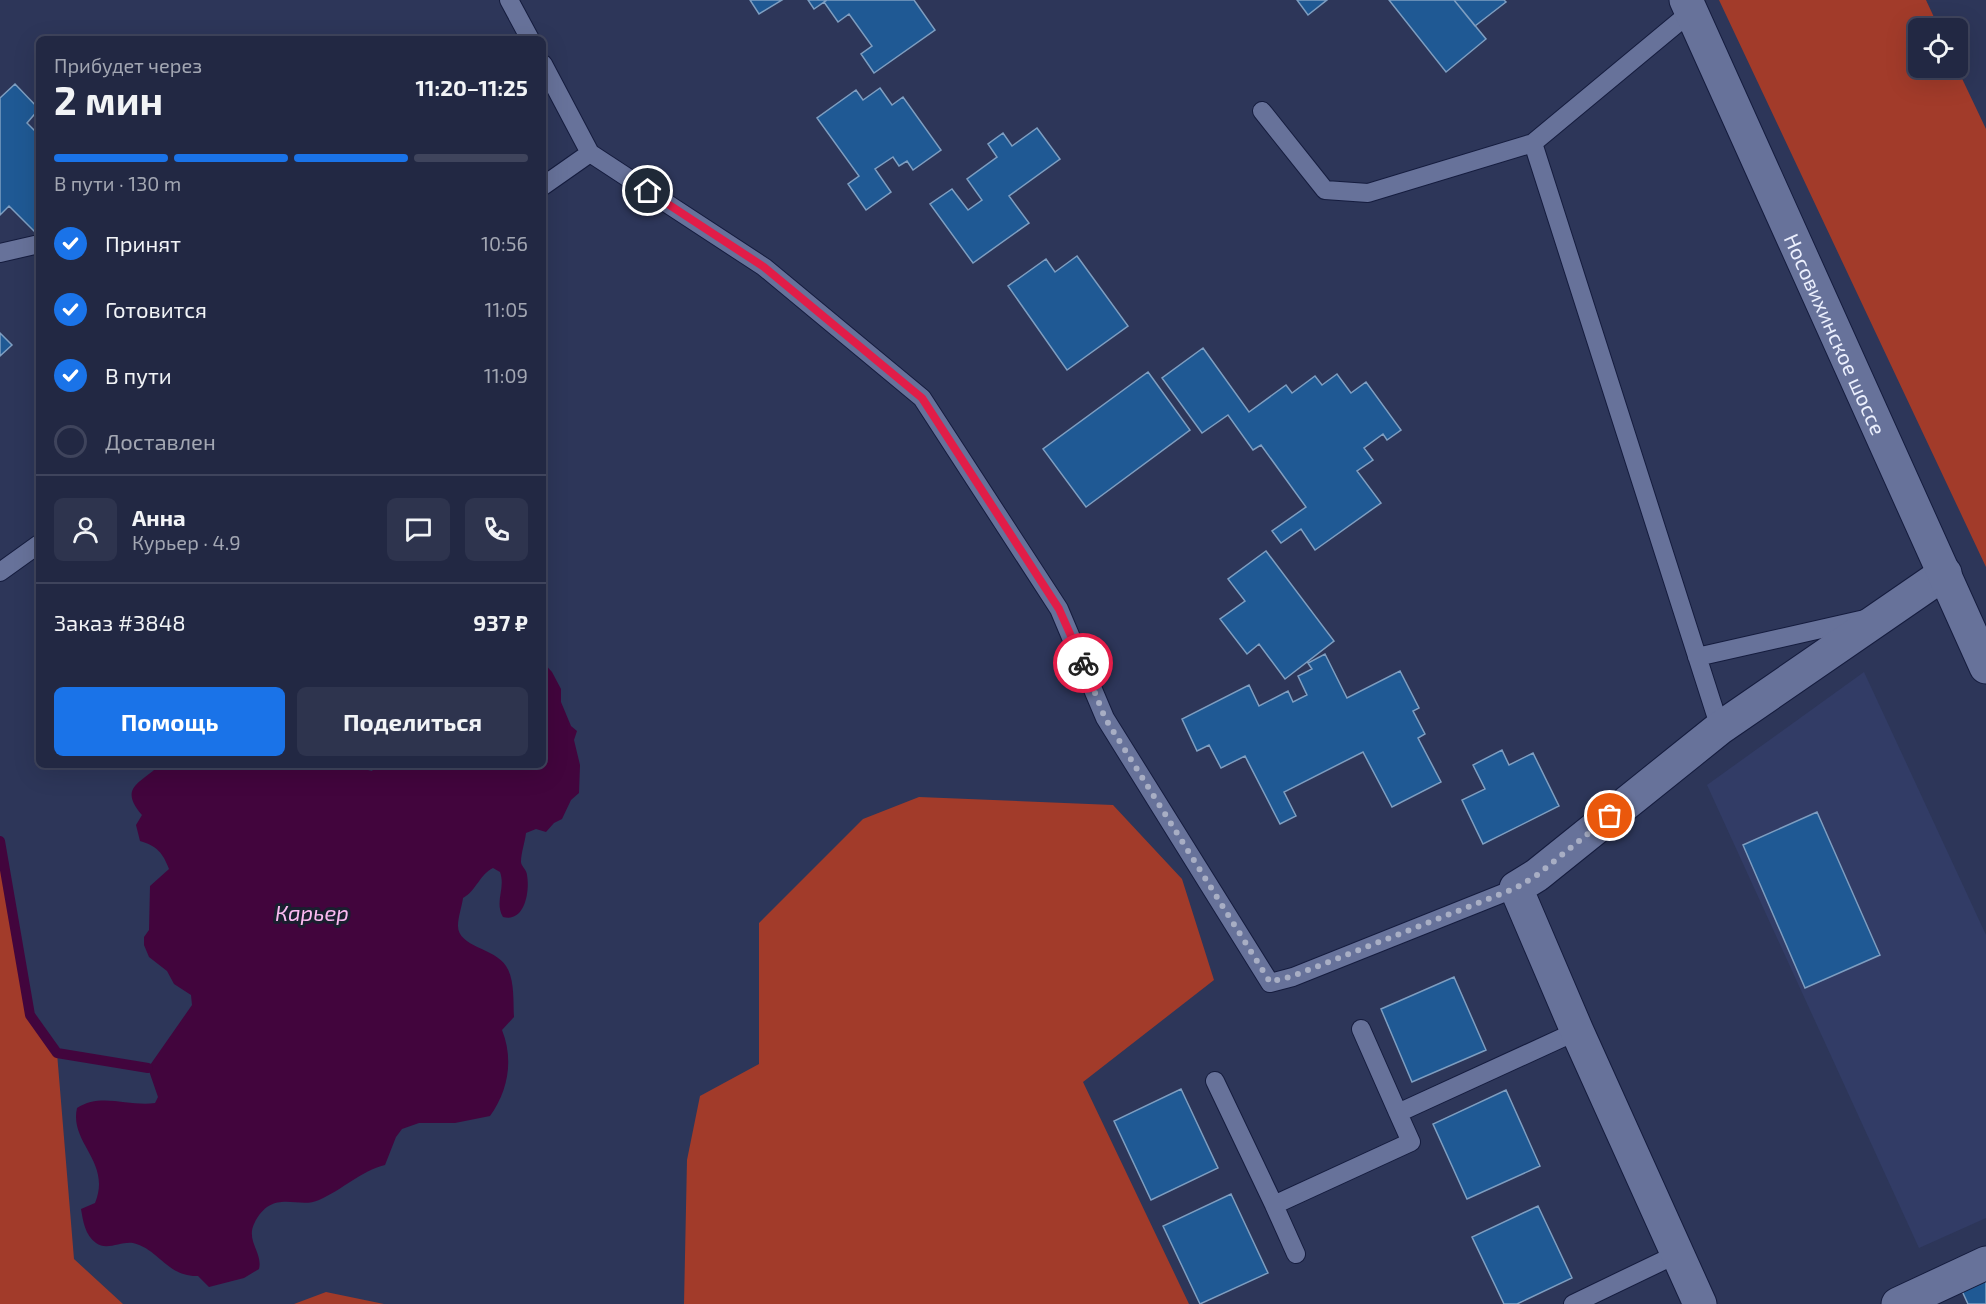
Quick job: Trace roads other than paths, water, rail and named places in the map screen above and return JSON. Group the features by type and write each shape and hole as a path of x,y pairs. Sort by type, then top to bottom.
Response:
{"street":[{"name":"Носовихинское шоссе","path":"1689,5 1986,667"},
{"path":"1700,1304 1577,1031 1516,888 1537,875 1720,728 1945,573"},
{"path":"1898,1304 1986,1263"}],"lane":[{"path":"509,0 528,36"},
{"path":"1262,111 1325,190 1368,193 1533,143 1689,5"},
{"path":"546,70 590,153 764,267 922,398 1059,609 1105,718 1270,982 1293,976 1516,888"},
{"path":"1533,143 1720,728"},
{"path":"546,184 590,153"},
{"path":"0,253 36,245"},
{"path":"0,572 36,546"},
{"path":"1697,657 1884,615"},
{"path":"1274,1205 1411,1142 1361,1029"},
{"path":"1398,1113 1577,1031"},
{"path":"1215,1081 1296,1254"},
{"path":"1573,1304 1677,1254"}],"water":[{"name":"Карьер","path":"546,665 561,689 561,702 571,726 577,731 574,740 580,765 579,793 571,800 562,819 554,823 546,832 536,829 526,833 521,862 527,873 528,889 521,911 510,918 503,917 500,906 502,884 500,872 493,868 463,898 458,923 460,933 470,943 501,960 509,971 512,984 514,1017 502,1030 508,1053 507,1075 496,1106 490,1116 455,1123 419,1123 402,1129 396,1137 385,1165 319,1200 303,1203 285,1202 269,1206 261,1213 252,1230 260,1263 259,1269 244,1278 209,1287 198,1276 178,1272 142,1246 128,1243 105,1246 96,1243 87,1232 81,1209 95,1203 99,1189 98,1176 95,1164 79,1132 76,1120 77,1108 86,1103 105,1100 155,1103 158,1097 148,1068 192,1005 191,995 174,984 167,971 149,957 144,945 144,937 149,930 150,886 169,869 159,851 140,841 136,825 142,815 135,805 132,791 156,768 360,768 372,771 374,768 546,768"}],"waterway":[{"path":"0,841 30,1015 57,1053 148,1068"}]}
